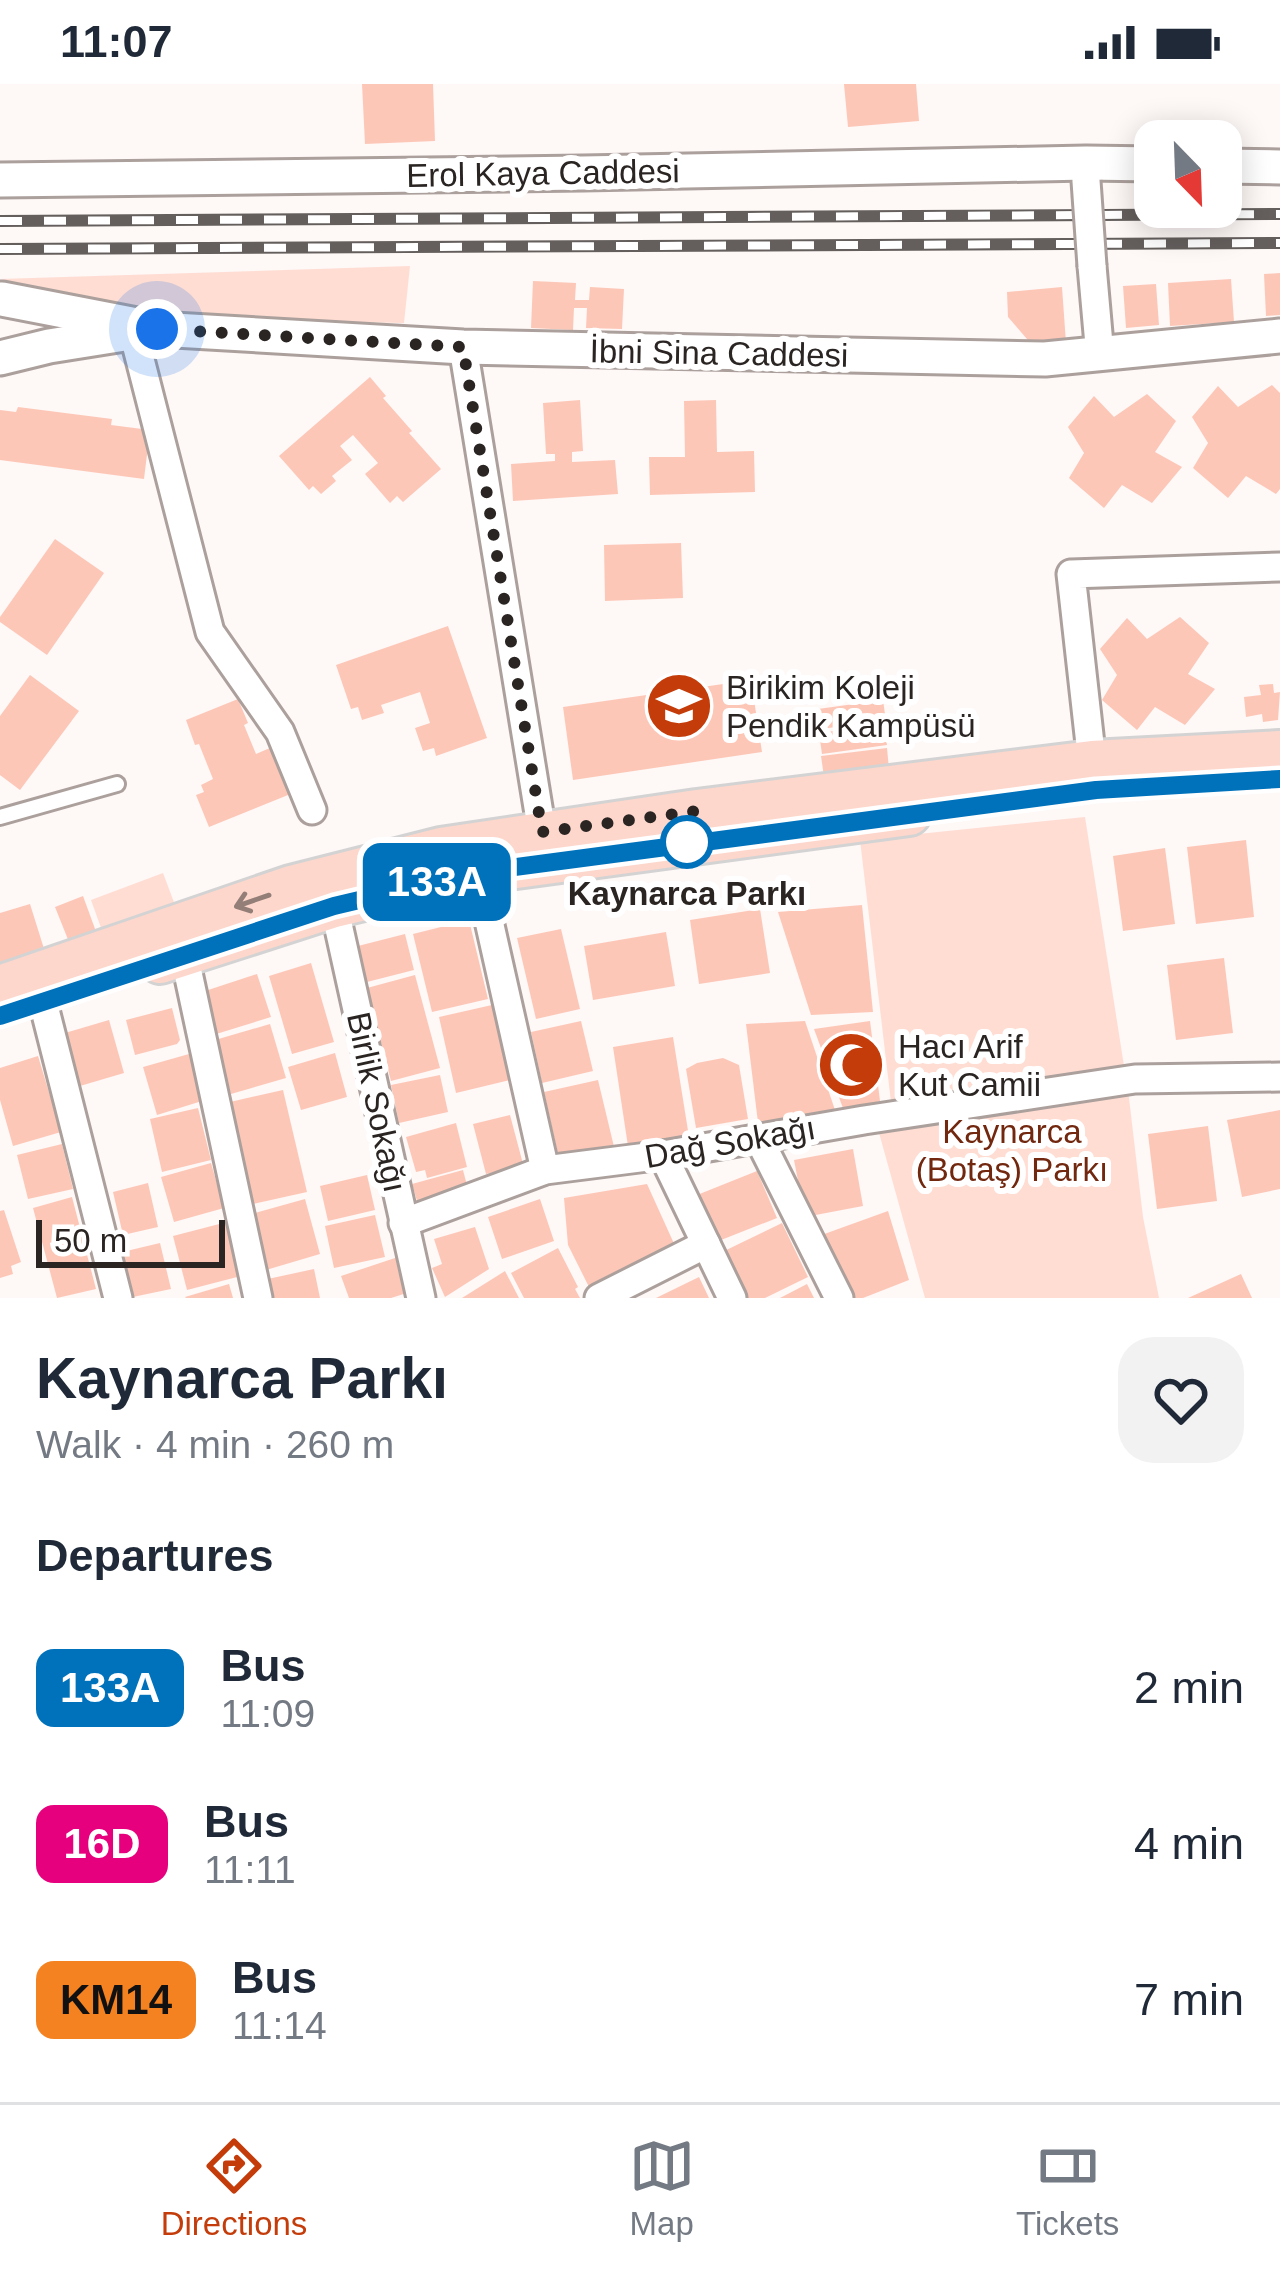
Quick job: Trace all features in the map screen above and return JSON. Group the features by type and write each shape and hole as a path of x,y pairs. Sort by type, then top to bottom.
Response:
{"main road":[{"path":"0,987 291,887 441,849 1092,762 1280,752"},
{"path":"0,1016 334,906 478,872 1096,790 1280,779"}],"street":[{"name":"Erol Kaya Caddesi","path":"0,180 1086,172 1134,166"},
{"path":"1242,166 1280,167"},
{"path":"1086,172 1100,356"},
{"path":"1,299 145,331"},
{"path":"0,357 14,330 14,319 1,299"},
{"path":"0,357 145,331"},
{"path":"145,331 210,632 280,732 312,810"},
{"name":"İbni Sina Caddesi","path":"145,331 463,347 999,358 1100,356 1280,336"},
{"path":"463,347 542,832"},
{"path":"1092,762 1071,574 1280,566"},
{"path":"478,872 545,1170"},
{"name":"Birlik Sokağı","path":"334,906 421,1298"},
{"path":"184,954 258,1298"},
{"path":"44,1002 118,1298"},
{"name":"Dağ Sokağı","path":"403,1223 545,1170 1135,1079 1280,1077"},
{"path":"758,1137 839,1298"},
{"path":"663,1155 732,1298"},
{"path":"599,1298 706,1244"}],"lane":[{"path":"0,817 117,784"}],"green space":[{"path":"410,266 404,323 160,318 0,279"},
{"name":"Kaynarca (Botaş) Parkı","path":"1085,817 1159,1298 925,1298 876,1122 891,1102 860,840"},
{"path":"163,873 178,913 105,939 91,900"}],"building":[{"path":"362,84 433,84 435,141 365,144"},
{"path":"844,84 916,84 919,121 848,127"},
{"path":"1280,273 1280,315 1266,316 1264,274"},
{"path":"1231,279 1234,322 1170,326 1168,283"},
{"path":"533,281 576,283 575,300 589,300 590,287 624,289 622,329 586,328 587,308 574,308 573,330 531,328"},
{"path":"1156,284 1159,325 1126,328 1123,286"},
{"path":"1062,287 1066,343 1033,346 1008,317 1007,292"},
{"path":"370,377 441,469 403,502 397,496 390,503 365,474 378,463 353,435 340,446 352,460 332,476 336,481 321,494 313,486 309,490 279,456"},
{"path":"1272,385 1280,393 1280,489 1276,494 1246,476 1228,498 1193,468 1208,443 1192,417 1218,386 1238,407"},
{"path":"1147,394 1176,421 1155,452 1182,467 1152,503 1122,485 1104,508 1069,478 1084,453 1068,427 1094,396 1114,417"},
{"path":"580,400 583,451 572,452 572,462 615,460 618,494 513,501 511,464 555,461 555,454 546,454 543,403"},
{"path":"716,400 717,452 754,451 755,492 650,495 649,457 685,457 684,401"},
{"path":"18,407 112,419 111,425 150,430 144,479 0,460 0,410 16,412"},
{"path":"55,539 104,573 47,655 0,622 0,617"},
{"path":"681,543 683,598 605,601 604,545"},
{"path":"1180,617 1209,643 1188,674 1215,689 1185,725 1155,707 1137,730 1102,700 1117,675 1100,649 1127,618 1147,639"},
{"path":"448,626 487,738 436,756 434,748 423,751 415,728 430,723 420,692 381,705 384,713 362,720 358,707 351,709 336,665"},
{"path":"30,675 79,711 20,790 0,775 0,716"},
{"path":"751,680 762,752 573,780 563,707"},
{"path":"1273,684 1274,693 1280,692 1278,720 1263,722 1262,714 1246,717 1244,697 1261,695 1259,685"},
{"path":"238,699 256,754 279,744 298,791 209,827 196,795 204,792 201,785 213,779 186,720"},
{"path":"883,700 886,721 820,729 818,709"},
{"path":"884,724 887,745 822,754 819,733"},
{"path":"887,748 889,769 824,777 821,756"},
{"path":"1246,840 1254,917 1196,924 1187,847"},
{"path":"1165,848 1175,924 1123,931 1113,856"},
{"path":"83,896 98,937 71,947 55,907"},
{"path":"30,904 45,952 0,966 0,913"},
{"path":"862,905 873,1012 811,1015 778,912"},
{"path":"760,909 770,973 699,984 690,920"},
{"path":"469,920 488,999 432,1012 413,934"},
{"path":"561,929 580,1009 536,1019 517,938"},
{"path":"666,932 675,986 593,1000 584,946"},
{"path":"405,934 414,970 363,983 354,947"},
{"path":"1224,958 1233,1033 1176,1040 1167,965"},
{"path":"311,963 334,1042 292,1054 269,976"},
{"path":"257,974 271,1017 213,1035 199,993"},
{"path":"415,975 440,1068 391,1081 367,988"},
{"path":"492,1005 510,1080 456,1093 439,1017"},
{"path":"172,1008 177,1044 135,1055 126,1020"},
{"path":"109,1020 124,1073 80,1086 65,1033"},
{"path":"581,1021 593,1071 542,1083 531,1032"},
{"path":"805,1021 838,1119 759,1131 746,1024"},
{"name":"Hacı Arif Kut Camii","path":"870,1021 880,1101 844,1111 814,1029"},
{"path":"270,1024 286,1078 231,1094 215,1040"},
{"path":"673,1037 690,1143 629,1153 613,1047"},
{"path":"335,1053 347,1097 301,1110 288,1067"},
{"path":"189,1054 202,1101 157,1115 143,1067"},
{"path":"38,1056 61,1132 13,1146 0,1100 0,1068"},
{"path":"723,1058 739,1065 748,1119 696,1128 686,1069"},
{"path":"440,1075 448,1112 399,1123 391,1085"},
{"path":"598,1080 615,1151 560,1163 544,1092"},
{"path":"283,1090 307,1192 253,1204 230,1102"},
{"path":"198,1108 211,1160 162,1172 150,1119"},
{"path":"1280,1110 1280,1189 1242,1197 1227,1120"},
{"path":"510,1115 523,1164 514,1167 515,1172 486,1174 473,1124"},
{"path":"456,1123 467,1167 427,1178 425,1170 416,1172 406,1137"},
{"path":"1208,1126 1217,1201 1157,1209 1148,1134"},
{"path":"62,1144 73,1189 28,1199 17,1155"},
{"path":"853,1149 863,1206 805,1217 794,1160"},
{"path":"211,1163 224,1208 174,1222 161,1177"},
{"path":"463,1170 470,1197 420,1211 412,1184"},
{"path":"757,1171 777,1218 711,1244 692,1197"},
{"path":"367,1175 375,1210 328,1221 320,1186"},
{"path":"148,1183 158,1227 123,1235 113,1192"},
{"path":"647,1184 676,1248 591,1291 568,1245 564,1198"},
{"path":"72,1197 96,1289 57,1298 33,1208"},
{"path":"305,1199 320,1254 266,1270 251,1214"},
{"path":"540,1199 554,1241 502,1259 488,1217"},
{"path":"4,1210 21,1262 11,1266 13,1274 0,1278 0,1211"},
{"path":"888,1211 909,1280 863,1298 846,1298 816,1237"},
{"path":"375,1215 385,1257 334,1268 325,1226"},
{"path":"227,1222 241,1276 187,1290 173,1236"},
{"path":"782,1223 808,1277 765,1298 737,1298 716,1255"},
{"path":"475,1227 489,1269 445,1297 432,1268 442,1264 434,1239"},
{"path":"160,1243 171,1289 128,1298 118,1253"},
{"path":"558,1248 580,1298 524,1298 511,1273"},
{"path":"401,1256 413,1291 391,1298 349,1298 341,1276"},
{"path":"314,1269 320,1298 267,1298 263,1280"},
{"path":"505,1271 519,1298 462,1298"},
{"path":"1241,1274 1252,1298 1188,1298"},
{"path":"699,1277 709,1298 656,1298"},
{"path":"229,1284 233,1298 185,1297"},
{"path":"807,1284 814,1298 780,1298"}],"railway":[{"path":"0,221 1280,214"},
{"path":"0,249 1280,243"}],"bus line":[{"name":"133A","path":"0,1016 334,906 478,872 1096,790 1280,779"}],"place":[{"name":"Birikim Koleji Pendik Kampüsü","path":"679,706"},
{"name":"Kaynarca Parkı","path":"687,842"},
{"name":"Hacı Arif Kut Camii","path":"851,1065"}],"route":[{"path":"157,329 463,347 542,832 697,811 687,842"}]}
